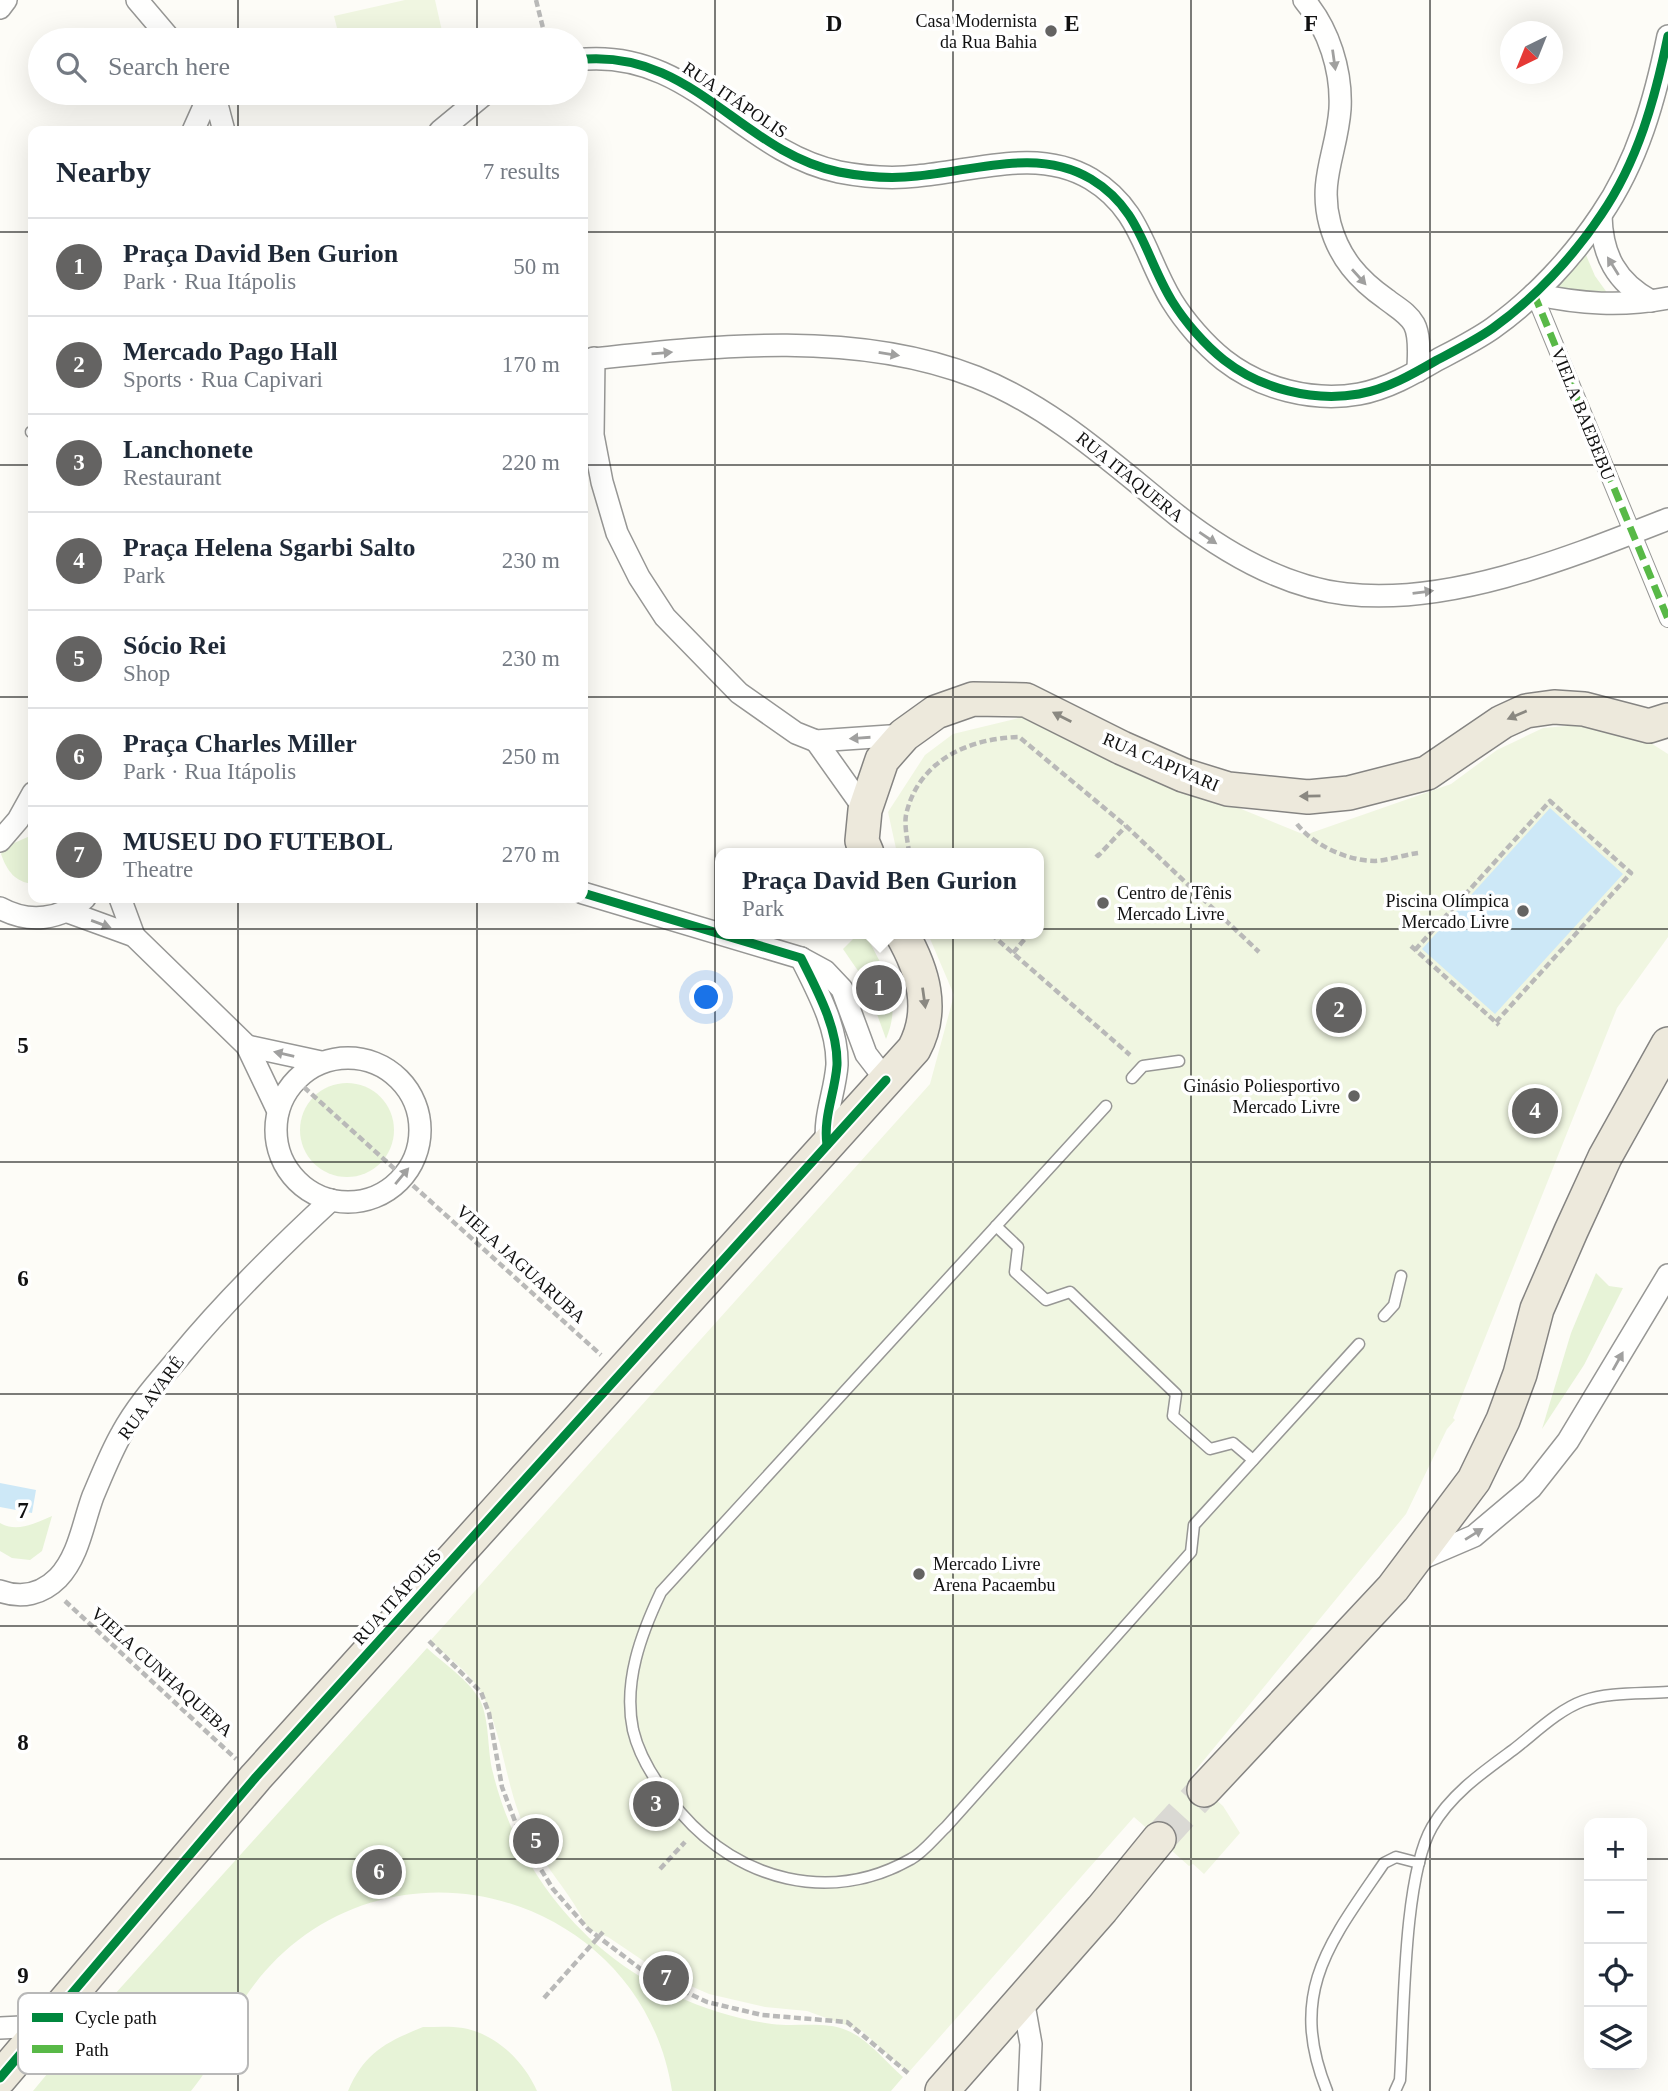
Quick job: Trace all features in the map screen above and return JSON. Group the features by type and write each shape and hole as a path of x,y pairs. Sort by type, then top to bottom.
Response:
{"main road":[{"name":"RUA CAPIVARI","path":"865,848 862,841 865,810 882,760 904,735 936,712 973,699 1026,700 1183,775 1228,789 1308,797 1349,793 1427,773 1502,722 1526,711 1554,707 1584,709 1662,728"},
{"path":"886,1080 914,1049 924,1030 926,1014 914,954 905,939"},
{"path":"1204,1790 1393,1588 1474,1480 1503,1420 1520,1374 1537,1309 1571,1231 1605,1157 1668,1044"},
{"name":"RUA ITÁPOLIS","path":"70,1993 257,1777 886,1080"},
{"path":"942,2091 1159,1839"},
{"name":"RUA ITÁPOLIS","path":"0,2078 18,2056"}],"street":[{"path":"0,8 6,0"},
{"path":"137,0 161,28"},
{"path":"1304,0 1333,48 1338,85 1340,108 1325,176 1324,203 1331,228 1345,260 1362,282 1406,313 1415,325 1418,371"},
{"name":"RUA ITÁPOLIS","path":"588,60 624,61 665,73 699,90 775,147 808,163 837,171 873,177 912,177 993,163 1065,167 1100,185 1132,215 1173,303 1225,361 1260,381 1284,389 1328,397 1360,394 1396,383 1493,328 1534,294 1601,216 1642,136 1654,100 1668,36"},
{"path":"196,126 206,105"},
{"path":"216,105 222,126"},
{"path":"446,126 471,105"},
{"path":"1601,216 1602,242 1611,265 1630,287 1659,299"},
{"path":"1534,294 1595,304 1659,299"},
{"name":"VIELA BAEBEBU","path":"1534,294 1668,619"},
{"name":"RUA ITAQUERA","path":"588,359 774,345 834,347 925,360 988,382 1057,419 1198,531 1238,558 1306,586 1344,594 1386,596 1488,581 1668,519"},
{"path":"588,359 593,435 600,470 617,533 639,577 665,617 739,693 776,722 816,741 865,810"},
{"path":"816,741 904,735"},
{"path":"0,841 18,820 28,802"},
{"path":"588,894 715,932"},
{"path":"0,908 30,919 68,912 79,903"},
{"path":"122,903 134,936"},
{"path":"68,912 134,936 247,1046 278,1111"},
{"path":"737,939 801,958 825,971 842,989 866,1054 886,1080"},
{"path":"801,958 823,1000 837,1063 824,1128 827,1145"},
{"path":"247,1046 321,1062 345,1057 369,1060 390,1071 407,1088 418,1110 421,1133 416,1157 403,1177 388,1190 370,1199 351,1202 331,1200 310,1191 286,1166 276,1134 278,1111 287,1090 321,1062"},
{"name":"RUA AVARÉ","path":"48,1587 71,1560 94,1496 122,1432 156,1385 235,1293 331,1200"},
{"path":"1412,1562 1474,1536 1531,1488 1583,1417 1657,1288 1668,1276"},
{"path":"0,1591 12,1595 34,1594 48,1587"},
{"path":"1023,1999 1031,2044 1029,2091"},
{"path":"0,2028 18,2027"}],"lane":[{"path":"1132,1078 1143,1066 1179,1061"},
{"path":"1105,1106 661,1592 636,1653 631,1684 633,1731 659,1787 696,1830 741,1864 792,1881 843,1882 912,1859 946,1827 1191,1552 1195,1525 1359,1344"},
{"path":"996,1226 1018,1247 1015,1272 1046,1300 1070,1292 1176,1394 1173,1416 1210,1449 1233,1443 1253,1460"},
{"path":"1384,1316 1394,1305 1401,1276"},
{"path":"1395,2091 1400,2080 1409,1930 1419,1863 1431,1829 1471,1782 1574,1705 1598,1698 1668,1692"},
{"path":"1327,2091 1312,2046 1310,2007 1320,1967 1336,1934 1384,1863 1396,1857 1419,1863"}],"path":[{"path":"536,0 543,28"},
{"path":"909,848 906,816 914,794 933,765 959,748 992,737 1019,737 1126,826 1259,952"},
{"path":"1550,801 1631,873 1498,1024 1413,948 1550,801"},
{"path":"1096,854 1098,856 1126,826"},
{"path":"1305,835 1343,855 1374,861 1418,853"},
{"path":"997,939 1143,1066"},
{"path":"1013,953 1025,939"},
{"path":"429,1641 481,1692 489,1713 502,1787 521,1837 553,1889 597,1937 660,1981 707,2002 762,2015 848,2022 908,2073"},
{"path":"660,1869 696,1830"},
{"path":"544,1997 603,1932"}],"green space":[{"path":"405,0 435,0 441,28 337,28 334,16"},
{"path":"1586,255 1595,276 1608,294 1557,287"},
{"name":"Mercado Livre Arena Pacaembu","path":"1023,717 1093,749 1305,835 1451,784 1497,750 1543,728 1579,725 1646,740 1668,754 1668,937 1617,1008 1453,1418 1455,1420 1447,1429 1406,1514 1190,1777 1223,1806 1240,1833 1204,1874 1193,1864 1189,1866 1134,1817 908,2073 862,2031 807,2011 765,2007 709,1994 663,1974 608,1937 588,1929 526,1830 513,1795 494,1723 479,1689 463,1670 430,1641 930,1084 954,995 930,939 1044,939 1044,848 896,848 888,812 925,755 953,734"},
{"path":"28,837 28,883 12,875 6,866 1,854 5,847"},
{"path":"853,939 868,939 879,959 892,998 891,1025 886,1039 865,981 843,949"},
{"path":"347,1083 365,1086 380,1097 391,1112 394,1130 391,1148 380,1163 365,1174 347,1177 329,1174 314,1163 303,1148 300,1130 303,1112 314,1097 329,1086"},
{"path":"1596,1273 1609,1286 1623,1288 1584,1365 1542,1429 1571,1333"},
{"path":"52,1516 42,1551 30,1560 12,1558 0,1551 0,1523 20,1527"},
{"path":"427,1648 463,1679 480,1700 493,1773 519,1844 545,1887 596,1944 656,1986 724,2014 772,2024 820,2025 846,2030 869,2044 903,2077 891,2091 672,2091 655,2031 624,1980 582,1940 532,1911 476,1896 418,1893 360,1906 305,1935 266,1970 248,1993 116,1993"},
{"path":"423,2027 463,2028 487,2036 517,2059 537,2091 348,2091 361,2067 378,2050"},
{"path":"47,2074 203,2074 191,2091 33,2091"}],"water":[{"name":"Piscina Olímpica Mercado Livre","path":"1550,808 1623,874 1495,1014 1422,949"},
{"path":"0,1483 36,1490 32,1513 0,1507"}],"tunnel":[{"path":"1159,1839 1204,1790"}],"marked path":[{"path":"1534,294 1668,619"}],"cycle path":[{"path":"588,60 616,60 652,69 683,84 772,144 804,161 839,172 878,177 907,177 983,166 1028,163 1071,169 1091,179 1121,204 1140,234 1172,301 1196,333 1224,360 1254,379 1271,386 1306,394 1342,396 1369,392 1390,385 1480,337 1538,291 1565,262 1601,215 1625,173 1644,129 1668,36"},
{"path":"588,894 715,932"},
{"path":"737,939 801,958 814,983 830,1023 836,1051 837,1065 828,1115 827,1145"},
{"path":"72,1993 256,1777 886,1080"},
{"path":"0,2078 18,2057"}],"place":[{"name":"Casa Modernista da Rua Bahia","path":"1051,31"},
{"name":"Centro de Tênis Mercado Livre","path":"1103,903"},
{"name":"Piscina Olímpica Mercado Livre","path":"1523,911"},
{"name":"Praça David Ben Gurion","path":"879,988"},
{"name":"Mercado Pago Hall","path":"1339,1010"},
{"name":"Ginásio Poliesportivo Mercado Livre","path":"1354,1096"},
{"name":"Praça Helena Sgarbi Salto","path":"1535,1111"},
{"name":"Mercado Livre Arena Pacaembu","path":"919,1574"},
{"name":"Lanchonete","path":"656,1804"},
{"name":"Sócio Rei","path":"536,1841"},
{"name":"Praça Charles Miller","path":"379,1872"},
{"name":"MUSEU DO FUTEBOL","path":"666,1978"}]}
